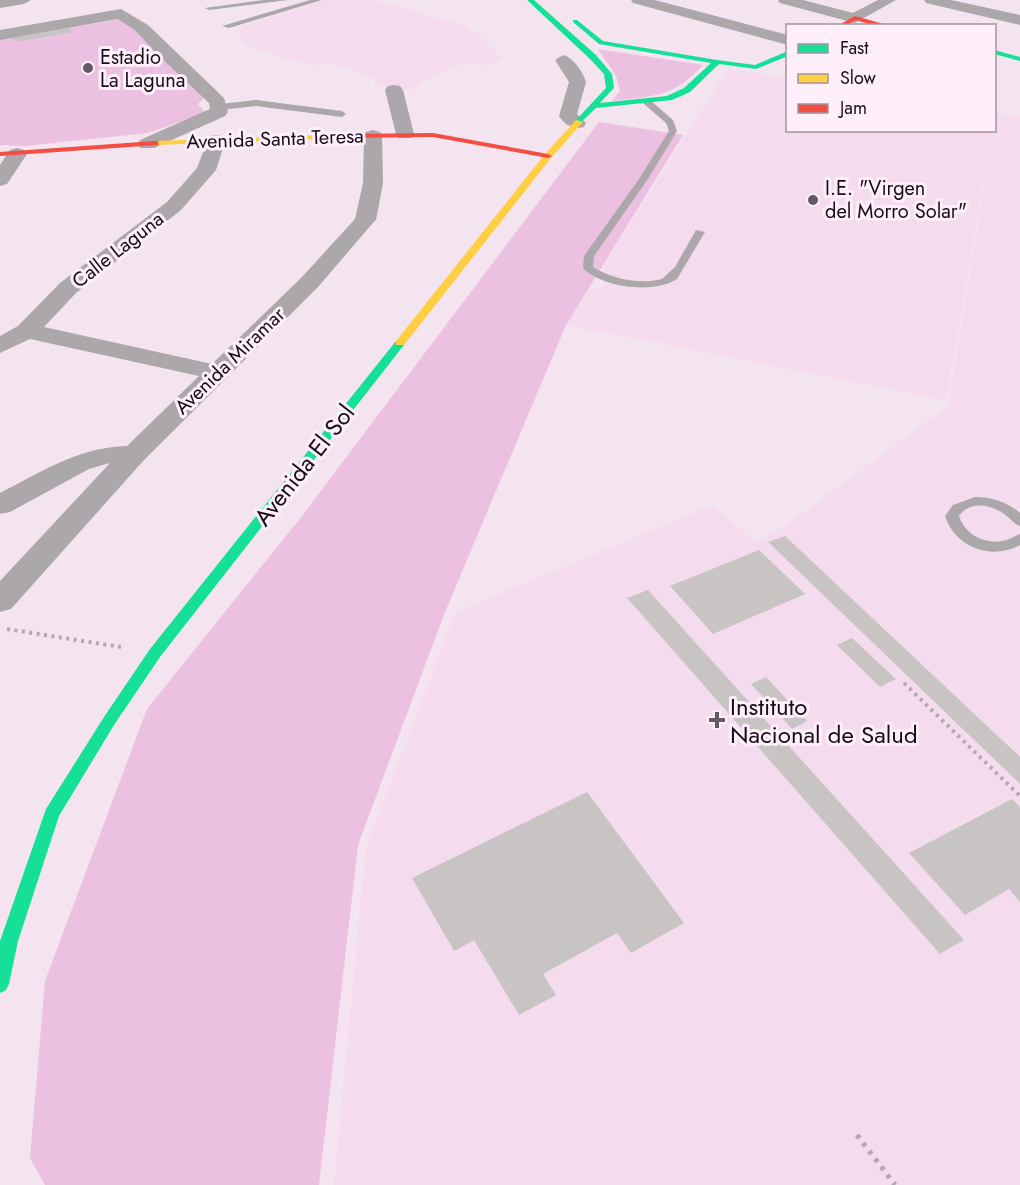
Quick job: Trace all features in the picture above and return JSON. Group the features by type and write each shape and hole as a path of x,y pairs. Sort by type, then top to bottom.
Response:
{"street":[{"path":"0,3 24,0"},
{"name":"Avenida El Sol","path":"0,984 9,941 52,814 155,653 548,156 597,106 610,88 608,74 593,57 530,0"},
{"path":"638,0 786,39"},
{"path":"785,0 878,24"},
{"path":"844,24 889,0"},
{"path":"931,0 1020,20"},
{"path":"0,35 124,7 162,50 218,102 220,107 219,112 147,144"},
{"path":"568,14 601,43 756,67 786,53"},
{"path":"996,53 1020,59"},
{"path":"563,60 577,75 578,85 569,103 568,116 578,123"},
{"path":"597,106 669,98 687,90 717,62"},
{"path":"394,90 405,134"},
{"name":"Avenida Santa Teresa","path":"8,154 217,139 405,134 433,135 548,156"},
{"name":"Avenida Miramar","path":"0,601 134,454 219,374 310,282 365,220 374,183 374,136"},
{"name":"Calle Laguna","path":"0,346 27,331 68,288 174,206 207,170 217,139"},
{"path":"0,180 8,154"},
{"path":"27,331 219,374"},
{"path":"0,505 79,463 107,454 134,454"}],"lane":[{"path":"208,8 284,0"},
{"path":"226,26 290,10 318,0"},
{"path":"646,102 670,122 673,131 643,180 589,256 588,268 609,280 653,285 663,283 673,277 700,232"},
{"path":"220,107 256,103 342,114"},
{"path":"1018,544 1004,547 979,544 958,532 953,524 952,516 955,509 962,504 983,501 1007,509 1020,520"}],"path":[{"path":"0,628 155,653"},
{"path":"904,683 1020,796"},
{"path":"857,1135 895,1185"}],"shaded area":[{"path":"326,0 374,0 466,26 484,39 503,60 481,66 467,62 425,80 412,90 376,86 375,80 365,74 326,62 314,66 251,48 243,42 238,28"},
{"name":"Estadio La Laguna","path":"123,19 128,21 205,97 198,104 206,113 148,133 25,146 0,145 0,39"},
{"path":"598,49 703,65 681,84 662,94 612,101 620,91 616,76"},
{"name":"I.E. \"Virgen del Morro Solar\"","path":"728,69 786,78 786,132 992,132 946,400 566,325 586,291 602,287 608,275 601,269"},
{"name":"Instituto Nacional de Salud","path":"996,113 1020,117 1020,1185 334,1185 366,848 456,612 713,505 755,542 781,529 948,406 993,132 996,132"},
{"path":"599,122 683,135 566,325 445,612 358,845 319,1185 45,1185 30,1158 45,981 147,709 302,516"}],"building":[{"path":"69,28 73,32 16,42 12,38"},
{"path":"785,536 1020,757 1020,784 768,542"},
{"path":"759,550 805,594 713,634 670,586"},
{"path":"648,590 964,940 940,954 627,598"},
{"path":"852,638 896,679 880,687 837,645"},
{"path":"766,677 807,721 792,729 751,684"},
{"path":"587,792 684,923 631,953 617,933 543,974 556,995 519,1015 474,940 454,951 412,878"},
{"path":"1012,799 1020,807 1020,902 1009,889 965,915 909,853"}],"traffic: fast":[{"path":"530,0 593,57 608,74 610,88 579,122"},
{"path":"575,21 601,43 717,62 756,67 786,54"},
{"path":"996,53 1020,59"},
{"path":"597,106 669,98 687,90 717,62"},
{"path":"0,984 9,941 52,814 109,721 155,653 400,343"}],"traffic: slow":[{"path":"400,343 548,156 579,122"},
{"path":"155,143 348,136"}],"traffic: jam":[{"path":"844,24 855,18 878,24"},
{"path":"348,136 433,135 548,156"},
{"path":"0,154 155,143"}],"place":[{"name":"Estadio La Laguna","path":"88,68"},
{"name":"I.E. \"Virgen del Morro Solar\"","path":"813,200"},
{"name":"Instituto Nacional de Salud","path":"717,720"}]}
